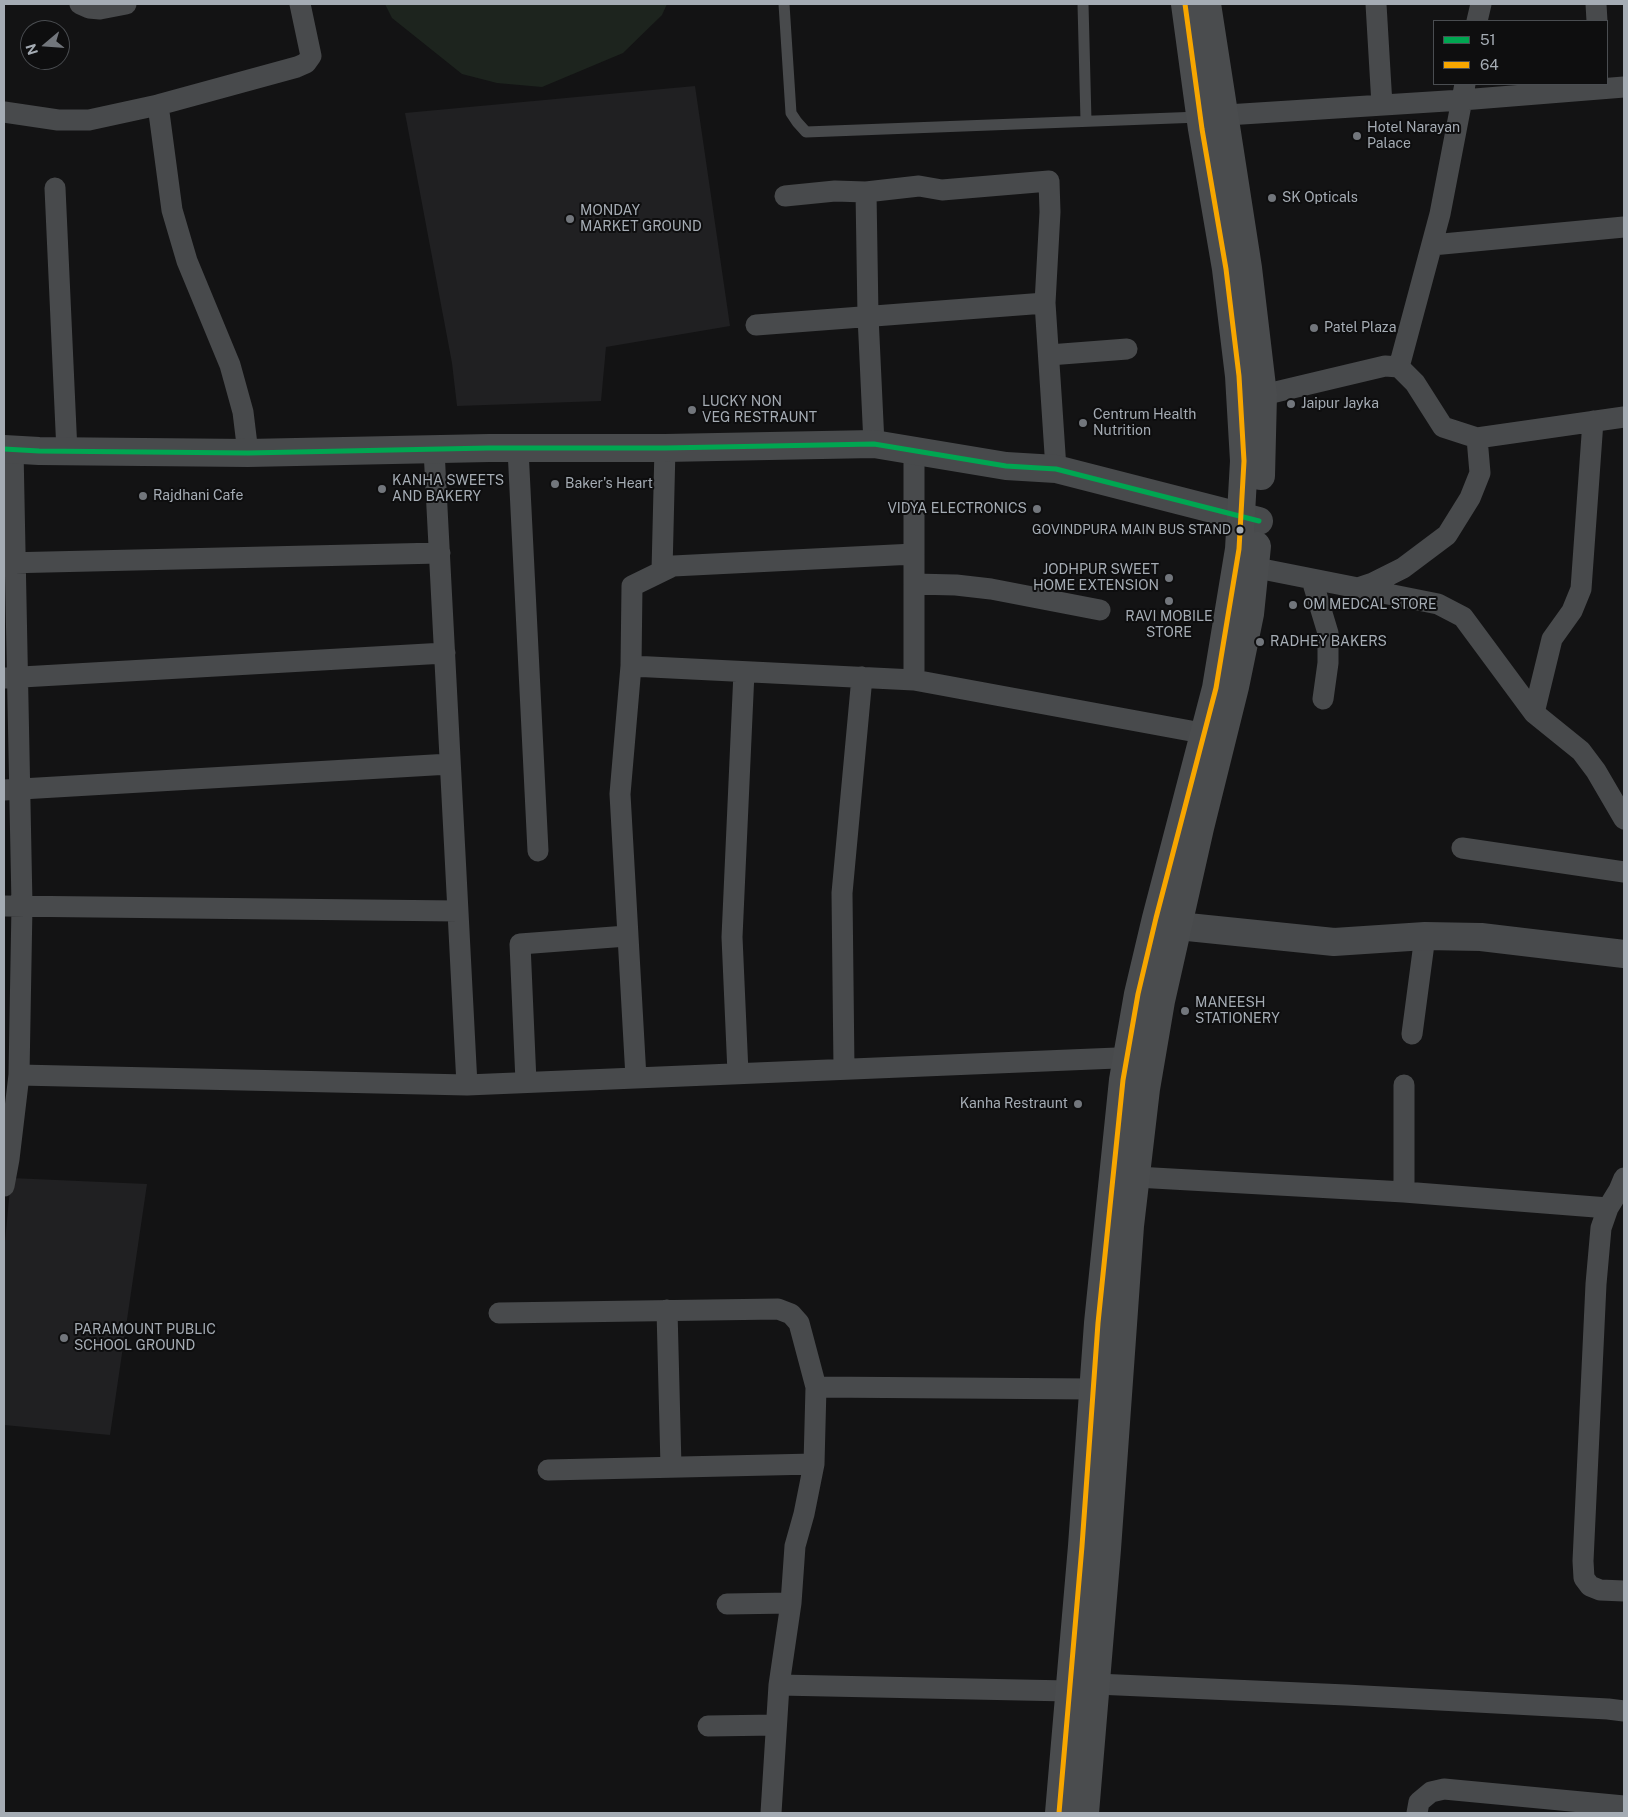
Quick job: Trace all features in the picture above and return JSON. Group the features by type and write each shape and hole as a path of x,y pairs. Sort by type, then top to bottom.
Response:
{"main road":[{"path":"1085,1813 1096,1684 1093,1389 1099,1313 1139,1056 1161,1001 1167,922 1200,828 1213,735 1235,687 1250,614 1245,566 1263,395 1248,268 1185,4"},
{"path":"1207,4 1212,115 1226,269 1239,376 1244,461 1250,519"},
{"path":"1059,1813 1069,1691 1094,1548 1146,1089 1139,1056"}],"street":[{"path":"80,4 89,8 100,9 126,4"},
{"path":"4,112 58,120 89,120 158,105 297,67 306,63 311,56 300,4"},
{"path":"1376,4 1382,105"},
{"path":"1478,20 1481,4"},
{"path":"1596,4 1597,20"},
{"path":"1212,115 1382,105 1464,92 1601,86 1624,87"},
{"path":"1399,367 1440,214 1464,92"},
{"path":"158,105 172,210 187,261 230,365 243,412 248,452"},
{"path":"785,196 835,191 866,192 919,186 942,190 1049,181 1050,212 1045,303 1056,469"},
{"path":"55,188 67,452"},
{"path":"866,192 868,316 874,444"},
{"path":"1432,245 1624,227"},
{"path":"756,325 1045,303"},
{"path":"1049,355 1126,349"},
{"path":"1263,395 1385,366 1399,367 1415,383 1426,404 1442,427 1477,438 1624,417"},
{"path":"1534,713 1552,639 1572,611 1581,589 1593,421"},
{"path":"1358,588 1403,568 1446,535 1470,498 1480,472 1477,438"},
{"path":"4,1186 19,1075 13,905 8,449 67,452 248,452 874,444 1006,466 1056,469 1250,519"},
{"path":"662,572 665,448"},
{"path":"518,449 538,851"},
{"path":"434,450 466,1085"},
{"path":"914,451 914,680"},
{"path":"10,562 440,553"},
{"path":"636,1078 626,936 620,794 632,666 632,586 673,566 914,554"},
{"path":"1245,566 1438,604 1463,617 1534,713 1581,751 1596,771 1624,819"},
{"path":"1312,580 1328,633 1328,663 1323,700"},
{"path":"914,584 956,585 991,589 1100,610"},
{"path":"11,678 445,653"},
{"path":"632,666 914,680 1213,735"},
{"path":"738,1073 732,937 744,672"},
{"path":"844,1068 842,893 862,677"},
{"path":"12,790 450,764"},
{"path":"1462,848 1624,872"},
{"path":"13,905 458,911"},
{"path":"1167,922 1334,942 1425,936 1481,937 1624,954"},
{"path":"526,1082 520,944 626,936"},
{"path":"1412,1034 1425,936"},
{"path":"19,1075 466,1085 1139,1056"},
{"path":"1404,1086 1404,1192"},
{"path":"1136,1177 1404,1192 1608,1208"},
{"path":"1624,1178 1608,1208 1601,1228 1596,1284 1583,1561 1584,1578 1590,1586 1600,1590 1624,1591"},
{"path":"499,1314 778,1309 791,1314 799,1323 816,1387 814,1464 804,1514 795,1546 791,1603 778,1685 771,1813"},
{"path":"667,1310 671,1467"},
{"path":"816,1387 1093,1389"},
{"path":"548,1470 814,1464"},
{"path":"727,1604 791,1603"},
{"path":"1096,1684 1624,1711"},
{"path":"778,1685 1069,1691"},
{"path":"708,1726 776,1725"},
{"path":"1417,1813 1419,1802 1431,1792 1444,1789 1624,1806"}],"lane":[{"path":"784,4 791,113 806,132 1212,115"},
{"path":"1083,4 1086,121"}],"shaded area":[{"path":"385,4 667,4 662,15 623,53 542,87 497,83 462,74 392,18"},
{"name":"MONDAY MARKET GROUND","path":"695,86 730,326 606,347 601,401 457,406 452,363 405,113"},
{"name":"PARAMOUNT PUBLIC SCHOOL GROUND","path":"11,1178 147,1184 110,1435 4,1425 4,1252"}],"transit line":[{"name":"64","path":"1059,1813 1082,1546 1098,1323 1123,1080 1138,994 1156,918 1216,688 1239,549 1244,461 1239,376 1226,269 1202,129 1185,4"},
{"name":"51","path":"4,449 248,453 489,448 665,448 874,444 1006,466 1056,469 1259,521"}],"place":[{"name":"Hotel Narayan Palace","path":"1357,136"},
{"name":"SK Opticals","path":"1272,198"},
{"name":"MONDAY MARKET GROUND","path":"570,219"},
{"name":"Patel Plaza","path":"1314,328"},
{"name":"Jaipur Jayka","path":"1291,404"},
{"name":"LUCKY NON VEG RESTRAUNT","path":"692,410"},
{"name":"Centrum Health Nutrition","path":"1083,423"},
{"name":"Baker's Heart","path":"555,484"},
{"name":"KANHA SWEETS AND BAKERY","path":"382,489"},
{"name":"Rajdhani Cafe","path":"143,496"},
{"name":"VIDYA ELECTRONICS","path":"1037,509"},
{"name":"GOVINDPURA MAIN BUS STAND","path":"1240,530"},
{"name":"JODHPUR SWEET HOME EXTENSION","path":"1169,578"},
{"name":"RAVI MOBILE STORE","path":"1169,601"},
{"name":"OM MEDCAL STORE","path":"1293,605"},
{"name":"RADHEY BAKERS","path":"1260,642"},
{"name":"MANEESH STATIONERY","path":"1185,1011"},
{"name":"Kanha Restraunt","path":"1078,1104"},
{"name":"PARAMOUNT PUBLIC SCHOOL GROUND","path":"64,1338"}]}
